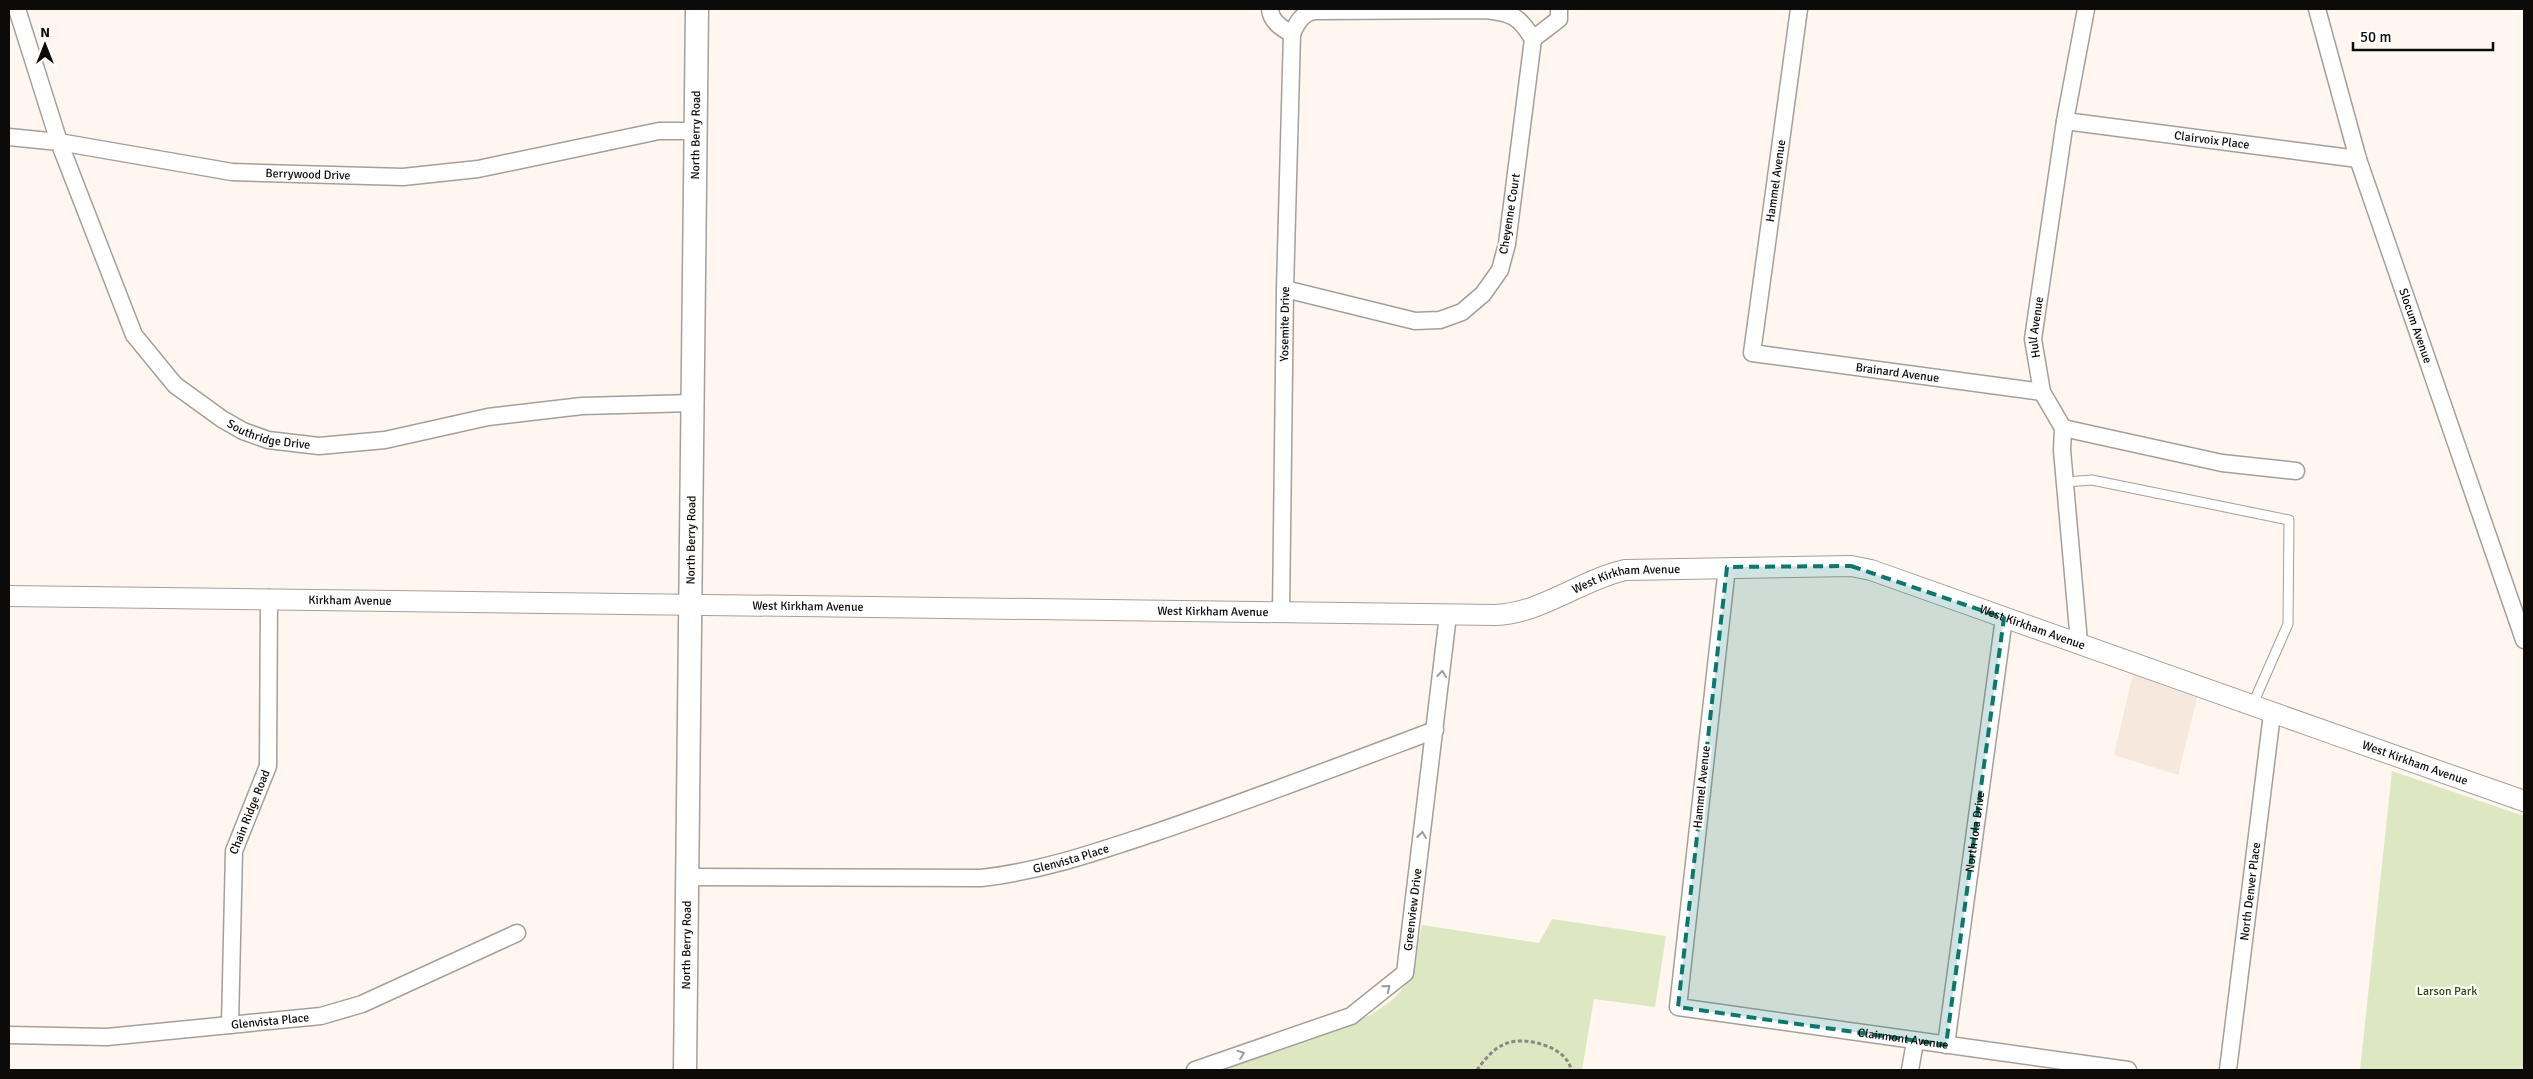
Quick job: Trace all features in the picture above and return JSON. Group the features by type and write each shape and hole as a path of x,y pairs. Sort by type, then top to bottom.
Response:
{"main road":[{"name":"North Berry Road","path":"685,1070 692,606 697,9"}],"street":[{"path":"9,137 59,142 18,9"},
{"path":"1270,9 1270,16 1275,21 1294,29 1314,10 1511,11 1524,24 1533,39 1559,19 1559,9"},
{"name":"Hammel Avenue","path":"1752,353 1799,9"},
{"name":"Hull Avenue","path":"2079,642 2065,482 2063,428 2042,392 2033,339 2065,120 2086,9"},
{"name":"Slocum Avenue","path":"2317,9 2358,159 2524,640"},
{"name":"Yosemite Drive","path":"1281,613 1285,289 1294,29"},
{"name":"Cheyenne Court","path":"1285,289 1415,321 1440,320 1462,312 1483,294 1500,270 1507,244 1533,39"},
{"name":"Clairvoix Place","path":"2065,120 2358,159"},
{"name":"Berrywood Drive","path":"59,142 232,172 403,177 478,169 659,132 696,130"},
{"name":"Southridge Drive","path":"59,142 134,335 175,385 243,432 268,440 319,446 385,440 488,416 573,407 694,403"},
{"name":"Brainard Avenue","path":"1752,353 2042,392"},
{"path":"2063,428 2222,463 2296,471"},
{"name":"West Kirkham Avenue","path":"692,606 1448,615 1516,614 1592,580 1625,570 1832,565 1858,567 2079,642 2272,714 2524,801"},
{"name":"Hammel Avenue","path":"1678,1007 1727,567"},
{"name":"Kirkham Avenue","path":"9,596 269,598 692,606"},
{"name":"Chain Ridge Road","path":"230,1025 234,851 268,766 269,598"},
{"name":"Greenview Drive","path":"1195,1070 1351,1016 1405,973 1436,730 1448,615"},
{"name":"North Iola Drive","path":"1946,1045 2004,618"},
{"name":"North Denver Place","path":"2228,1070 2272,714"},
{"name":"Glenvista Place","path":"687,876 982,878 1021,874 1061,864 1202,817 1436,730"},
{"name":"Glenvista Place","path":"9,1034 107,1037 321,1016 362,1004 517,933"},
{"name":"Clairmont Avenue","path":"1678,1007 1915,1042 2128,1070"},
{"path":"1910,1070 1915,1042"}],"lane":[{"path":"2065,482 2092,480 2289,520 2288,624 2252,706"}],"path":[{"path":"1477,1070 1491,1053 1505,1044 1528,1041 1556,1051 1567,1059 1571,1070"}],"highlighted area":[{"path":"1851,566 2004,618 1946,1045 1678,1007 1727,567"}],"shaded area":[{"path":"2133,674 2197,698 2178,775 2114,755"}],"green space":[{"name":"Larson Park","path":"2392,771 2524,816 2524,1070 2360,1070"},
{"path":"1552,919 1666,936 1655,1007 1594,999 1582,1070 1214,1070 1368,1016 1383,1007 1403,989 1408,979 1413,968 1422,925 1539,943"}]}
